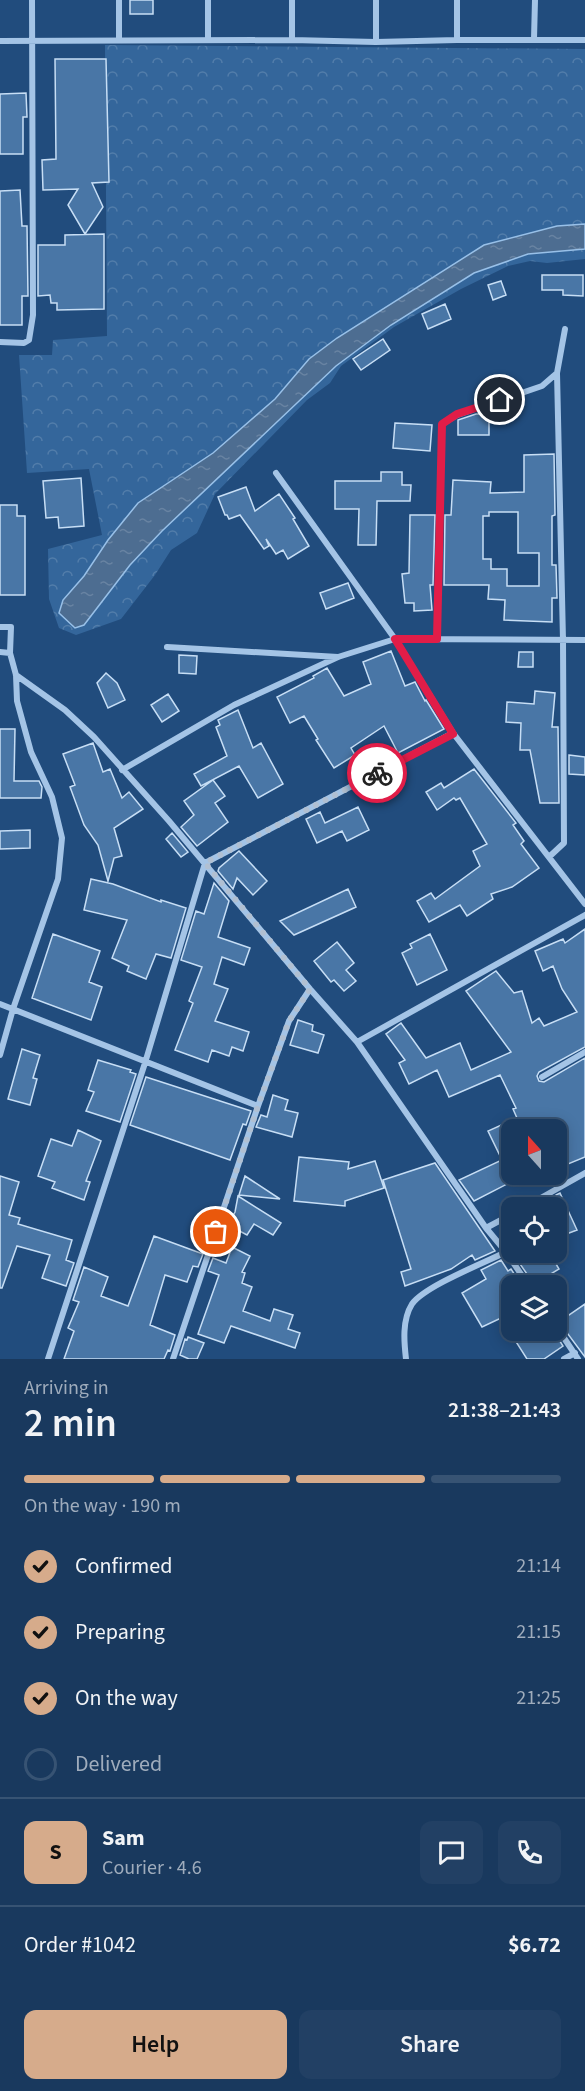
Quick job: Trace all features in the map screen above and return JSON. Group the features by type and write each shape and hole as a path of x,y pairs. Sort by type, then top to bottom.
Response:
{"street":[{"path":"0,342 24,343 29,340 33,315 32,0"},
{"path":"119,0 119,40"},
{"path":"208,0 208,40"},
{"path":"292,0 292,40"},
{"path":"376,0 376,42"},
{"path":"457,0 457,40"},
{"path":"534,39 535,0"},
{"path":"0,41 585,40"},
{"path":"549,857 564,843 563,640 557,373 565,330"},
{"path":"437,639 442,424 457,414 542,386 557,373"},
{"path":"276,473 395,639 453,734 585,904"},
{"path":"0,627 11,627 10,652 16,675 16,701 31,752 52,797 62,838 58,879 13,1009 0,1055"},
{"path":"122,770 234,705 338,657 395,639 585,640"},
{"path":"167,647 338,657"},
{"path":"0,652 10,652"},
{"path":"16,675 65,710 94,737 205,863 357,1042 486,1228 501,1246"},
{"path":"48,1359 145,1063 205,863 453,734"},
{"path":"357,1042 585,915"},
{"path":"173,1359 289,1021 310,989"},
{"path":"0,1004 258,1106"},
{"path":"542,1077 585,1052"},
{"path":"542,1197 585,1173"},
{"path":"486,1228 501,1220"},
{"path":"406,1359 403,1334 411,1305 423,1293 501,1254"},
{"path":"564,1359 577,1356 566,1341"}],"green space":[{"path":"105,45 585,49 585,259 547,263 530,261 508,266 461,289 394,327 341,366 330,383 307,400 215,494 197,533 171,550 121,619 76,635 59,628 49,599 48,549 102,535 89,469 27,473 19,355 52,355 53,340 107,336"}],"water":[{"path":"585,224 585,249 528,254 474,273 391,325 336,366 162,531 130,565 84,625 75,628 59,613 63,600 84,576 108,540 138,503 213,453 275,399 309,359 337,338 484,245 557,226"}],"building":[{"path":"130,0 153,0 153,14 130,14"},
{"path":"55,59 106,59 109,182 92,183 103,207 85,234 68,205 78,189 43,190 42,160 56,159"},
{"path":"26,93 27,117 23,117 23,154 0,154 0,94"},
{"path":"20,190 22,226 27,226 28,296 22,296 22,325 0,325 0,191"},
{"path":"104,234 104,309 57,310 57,303 51,303 50,295 38,296 38,245 65,245 65,235"},
{"path":"542,275 583,275 583,296 563,295 563,290 542,290"},
{"path":"501,281 506,295 493,300 488,285"},
{"path":"445,304 451,319 428,329 422,314"},
{"path":"383,339 390,350 361,370 353,359"},
{"path":"476,414 489,414 489,435 458,435 458,420"},
{"path":"395,423 432,425 430,451 393,448"},
{"path":"554,454 555,515 552,516 552,565 556,565 557,598 552,598 552,622 504,620 505,600 488,599 489,585 444,585 445,515 451,515 453,480 491,482 490,493 524,492 524,455","holes":["489,512 518,512 518,553 539,553 539,586 507,586 507,569 491,569 491,559 483,559 483,516 489,516"]},
{"path":"381,472 402,472 402,485 411,485 410,501 377,501 376,545 358,545 359,509 335,509 335,481 381,481"},
{"path":"81,478 84,526 59,528 58,517 46,518 43,481"},
{"path":"246,487 255,511 279,494 295,518 293,519 309,546 288,559 283,550 276,554 266,539 269,546 264,549 240,515 229,519 218,497"},
{"path":"0,505 17,505 17,516 25,516 25,595 0,595"},
{"path":"410,515 435,515 433,585 430,585 432,610 414,611 414,603 405,603 402,574 409,573"},
{"path":"348,583 354,598 326,609 320,593"},
{"path":"391,651 405,686 415,682 444,729 398,753 384,726 351,748 355,755 334,768 304,716 290,723 277,697 314,678 313,676 327,668 344,696 371,684 363,662"},
{"path":"519,652 533,652 533,667 518,667"},
{"path":"179,655 197,656 196,674 179,673"},
{"path":"106,673 117,683 125,700 108,708 97,683"},
{"path":"535,691 555,693 552,727 558,727 559,803 540,803 530,750 520,750 521,723 506,722 507,702 534,704"},
{"path":"168,694 179,711 162,722 151,705"},
{"path":"238,710 253,748 261,743 283,784 258,798 239,766 201,786 194,774 227,756 216,727 220,725 218,720"},
{"path":"0,729 15,729 14,781 39,781 42,787 41,798 0,798"},
{"path":"93,743 103,772 110,769 122,798 129,792 143,809 114,828 122,856 114,858 108,881 98,845 84,825 70,787 75,785 63,754"},
{"path":"569,755 585,757 585,775 569,774"},
{"path":"474,769 516,823 513,825 524,841 521,844 539,868 512,887 491,894 493,899 467,916 460,905 429,922 417,901 431,893 435,899 480,866 473,851 487,844 460,798 456,800 454,798 437,810 426,792 441,783 444,788"},
{"path":"213,780 225,796 215,803 228,822 197,846 181,827 194,815 184,801"},
{"path":"358,807 369,830 347,841 342,831 317,843 306,819 320,812 325,823"},
{"path":"30,830 30,848 0,849 0,831"},
{"path":"172,833 188,852 181,857 166,839"},
{"path":"239,851 267,881 253,895 237,878 233,889 218,871"},
{"path":"91,879 186,908 171,958 156,954 146,979 127,971 129,966 112,958 127,920 84,910"},
{"path":"214,883 229,901 218,937 250,948 244,965 222,957 214,984 228,989 215,1021 249,1032 243,1051 232,1047 229,1056 212,1050 208,1062 175,1050 193,1003 189,1001 202,967 181,960 196,911 204,914"},
{"path":"348,889 356,907 294,935 280,921"},
{"path":"585,929 585,1047 539,1072 537,1076 539,1081 544,1082 585,1058 585,1157 567,1164 567,1119 515,1119 517,1118 513,1109 516,1108 500,1075 449,1097 437,1070 409,1084 399,1063 405,1060 386,1034 401,1023 426,1058 460,1043 471,1070 511,1052 466,991 496,971 514,993 522,991 532,1023 539,1018 544,1026 577,1012 562,989 553,966 543,971 535,951 563,939 565,943"},
{"path":"53,934 100,951 89,982 102,987 91,1020 32,998"},
{"path":"430,934 447,970 417,985 402,953 412,948 410,944"},
{"path":"337,942 354,963 346,970 356,981 344,991 334,980 331,982 314,961"},
{"path":"298,1020 313,1025 312,1031 324,1035 318,1053 290,1045"},
{"path":"22,1049 40,1055 33,1078 37,1079 30,1105 8,1099"},
{"path":"98,1060 131,1070 130,1072 136,1074 120,1122 86,1111 94,1092 88,1090"},
{"path":"146,1077 251,1111 246,1125 243,1124 230,1160 130,1125"},
{"path":"273,1095 288,1100 285,1110 298,1113 292,1137 256,1127 261,1115 267,1117"},
{"path":"501,1125 501,1158 488,1131"},
{"path":"78,1130 101,1141 86,1181 90,1182 84,1200 52,1188 55,1182 38,1176 51,1139 72,1146"},
{"path":"299,1157 349,1162 348,1169 375,1161 384,1188 345,1201 345,1206 294,1201"},
{"path":"501,1160 501,1185 505,1185 474,1201 459,1180"},
{"path":"435,1163 495,1251 475,1260 472,1255 451,1269 405,1286 401,1272 411,1269 383,1180"},
{"path":"0,1176 19,1182 9,1215 20,1218 18,1224 72,1240 66,1260 74,1263 66,1286 42,1278 50,1255 17,1246 2,1288 0,1288"},
{"path":"245,1176 280,1199 239,1195"},
{"path":"238,1196 281,1223 273,1235 254,1224 247,1235 228,1225 235,1212"},
{"path":"567,1208 577,1230 567,1234"},
{"path":"154,1236 203,1254 198,1267 193,1266 187,1282 165,1275 150,1325 175,1335 170,1351 168,1350 164,1359 64,1359 74,1331 68,1328 79,1302 73,1300 84,1267 108,1277 101,1296 128,1306"},
{"path":"232,1247 250,1256 242,1272 245,1273 242,1283 252,1287 243,1311 270,1321 274,1309 293,1315 288,1329 300,1333 295,1348 231,1326 224,1343 198,1334 219,1275 208,1271 213,1258 226,1263"},
{"path":"501,1260 508,1271 511,1269 515,1275 501,1275 501,1318 482,1327 462,1293 486,1279 481,1270"},
{"path":"555,1263 559,1269 549,1275 528,1275 520,1264"},
{"path":"585,1304 585,1357 567,1333 567,1316"},
{"path":"188,1337 204,1343 197,1359 189,1359 180,1355 185,1339 187,1340"},
{"path":"516,1341 560,1341 563,1346 544,1359 527,1359"}],"way so far":[{"path":"216,1232 289,1021 310,989 205,863 377,773"}],"route":[{"path":"377,773 453,734 395,639 437,639 442,424 457,414 500,400"}]}
